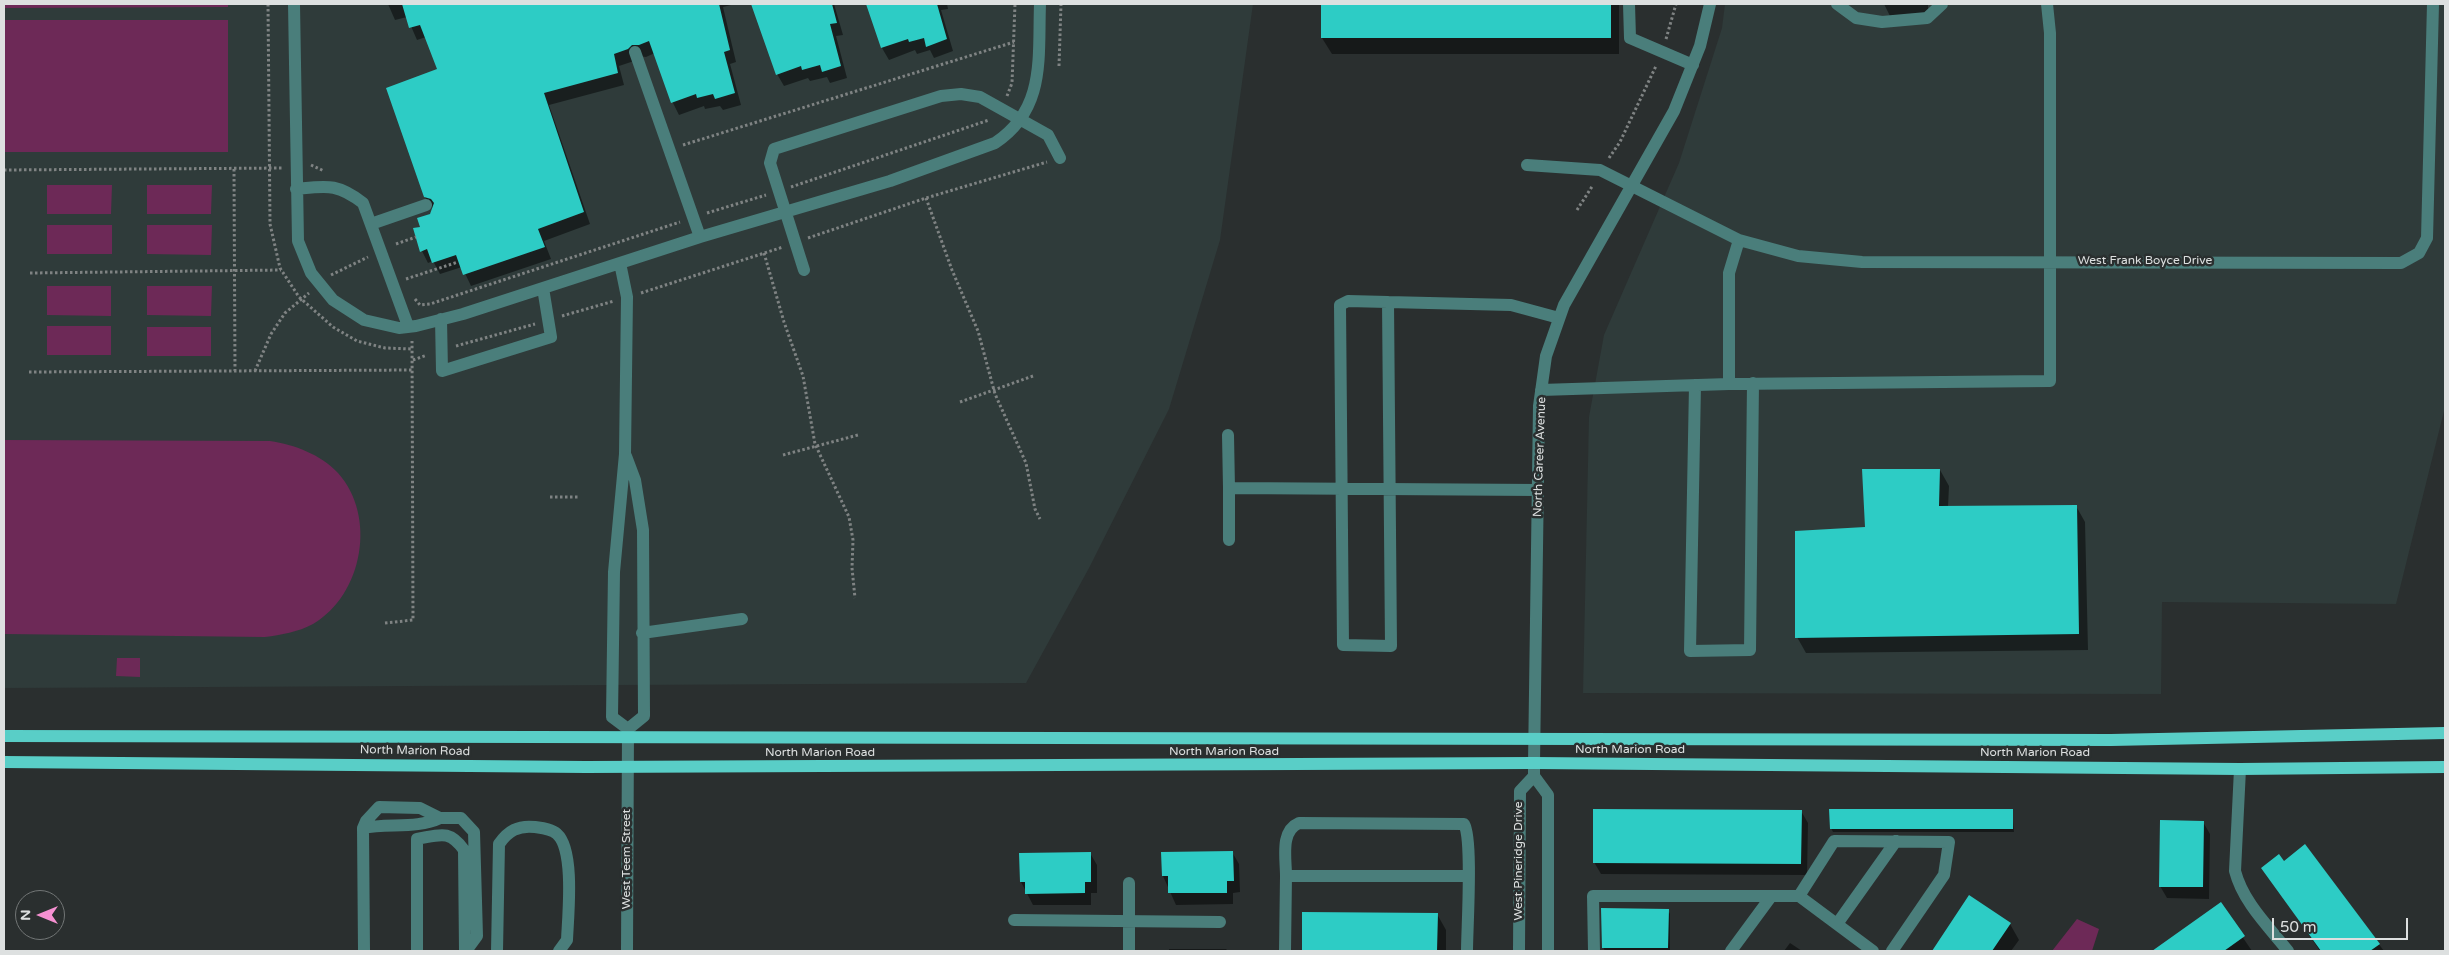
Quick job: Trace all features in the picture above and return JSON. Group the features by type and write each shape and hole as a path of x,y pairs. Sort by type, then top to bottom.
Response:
{"main road":[{"name":"North Marion Road","path":"4,736 628,733 1534,739 2111,740 2445,733"},
{"name":"North Marion Road","path":"4,762 1534,770 2445,767"}],"street":[{"path":"294,4 295,168 298,242 311,273 333,300 364,320 399,328 416,326 463,314 700,237 890,181 995,143 1006,136 1021,120 1033,98 1037,80 1040,4"},
{"path":"1628,4 1630,38 1662,54 1692,65"},
{"name":"North Career Avenue","path":"1534,770 1538,490 1542,390 1546,356 1564,305 1674,111 1700,46 1710,4"},
{"path":"1837,4 1856,18 1882,22 1927,18 1942,4"},
{"path":"1542,390 1730,384 2050,381 2050,33 2047,4"},
{"name":"West Frank Boyce Drive","path":"1601,171 1740,240 1798,256 1862,262 2401,263 2419,253 2427,238 2433,4"},
{"path":"635,52 700,237"},
{"path":"804,270 770,163 774,149 942,96 961,94 980,97 1048,135 1060,158"},
{"path":"1527,165 1601,171"},
{"path":"296,189 328,186 346,191 363,203 408,326"},
{"path":"371,224 426,205"},
{"path":"1730,384 1729,273 1740,240"},
{"path":"620,263 627,297 625,454 614,572 612,718 628,733 644,716 642,633 643,530 635,480 625,454"},
{"path":"441,319 442,371 551,337 543,288"},
{"path":"1388,302 1391,646 1343,645 1340,305 1348,301 1511,305 1559,318"},
{"path":"1695,385 1690,651 1750,650 1753,384"},
{"path":"1228,435 1229,540"},
{"path":"1229,488 1538,490"},
{"path":"642,633 742,619"},
{"name":"West Teem Street","path":"627,951 628,733"},
{"path":"2240,769 2235,871 2245,896 2281,949"},
{"path":"1534,770 1548,795 1548,951"},
{"name":"West Pineridge Drive","path":"1519,951 1520,790 1534,770"},
{"path":"364,951 363,828 366,821 379,807 420,808 440,818 461,818 474,832 477,936 465,951"},
{"path":"363,828 376,825 428,824 440,818"},
{"path":"1285,951 1286,837 1292,826 1299,823 1428,822 1464,824 1469,840 1467,951"},
{"path":"497,951 500,844 507,833 518,828 531,827 548,829 557,834 566,849 567,940 559,951"},
{"path":"417,951 417,839 446,834 456,838 464,850 465,951"},
{"path":"1799,896 1834,841 1949,842 1944,875 1892,951"},
{"path":"1837,924 1896,841"},
{"path":"1286,876 1468,876"},
{"path":"1129,883 1129,951"},
{"path":"1594,951 1593,896 1770,898 1799,896 1873,951"},
{"path":"1731,951 1770,898"},
{"path":"1014,920 1220,922"}],"path":[{"path":"1059,66 1061,4"},
{"path":"1577,210 1620,142 1662,54 1676,4"},
{"path":"669,150 1014,42"},
{"path":"385,624 413,620 413,360 441,350 627,297 926,198 1060,158"},
{"path":"4,170 234,169 295,168 311,165 328,171"},
{"path":"234,169 234,371"},
{"path":"926,198 952,270 978,331 994,390 1026,463 1035,509 1040,519"},
{"path":"388,218 398,252"},
{"path":"396,244 416,237"},
{"path":"255,371 271,334 285,313 318,282 381,252"},
{"path":"764,253 784,322 803,376 816,447 849,517 853,540 852,568 856,598"},
{"path":"406,279 458,262"},
{"path":"404,269 408,286"},
{"path":"30,272 281,270"},
{"path":"412,296 420,305 430,304"},
{"path":"29,372 413,370"},
{"path":"960,402 1033,376"},
{"path":"783,455 858,435"},
{"path":"550,497 580,497"}],"shaded area":[{"path":"4,4 1253,4 1220,240 1169,409 1089,568 1026,683 4,688"},
{"path":"4,4 228,4 228,7 4,8"},
{"path":"1725,4 2445,4 2445,407 2396,604 2162,602 2161,694 1583,693 1589,417 1604,335 1679,163 1722,28"},
{"path":"4,20 228,20 228,152 4,152"},
{"path":"47,185 112,185 111,214 47,214"},
{"path":"147,185 212,185 211,214 147,214"},
{"path":"47,225 112,225 112,254 47,254"},
{"path":"147,225 212,225 211,255 147,254"},
{"path":"47,286 111,286 111,316 47,315"},
{"path":"147,286 212,286 211,316 147,315"},
{"path":"47,326 111,326 111,355 47,355"},
{"path":"147,327 211,327 211,356 147,356"},
{"path":"4,440 270,441 307,451 331,466 338,473 350,491 358,511 360,532 359,554 353,575 343,594 330,611 307,627 277,635 265,637 4,634"},
{"path":"117,658 140,658 140,677 116,676"},
{"path":"2077,919 2099,929 2092,951 2052,951"}],"building":[{"path":"402,4 719,4 730,50 724,52 735,93 715,99 713,94 697,98 696,94 671,103 649,41 639,45 632,45 628,49 614,54 618,73 544,93 584,212 538,229 545,247 463,275 456,255 432,263 427,249 420,252 413,228 420,227 417,218 430,214 434,203 431,199 424,197 386,88 437,69 420,25 409,28"},
{"path":"751,4 832,4 837,23 830,24 841,66 822,72 820,65 802,70 801,66 776,75"},
{"path":"866,4 937,4 947,39 926,47 924,38 909,42 908,39 881,48"},
{"path":"1321,4 1611,4 1611,38 1321,38"},
{"path":"1862,469 1940,469 1939,506 2077,505 2079,634 1795,638 1795,531 1865,527"},
{"path":"1593,809 1802,810 1801,864 1593,863"},
{"path":"1829,809 2013,809 2013,829 1830,829"},
{"path":"2160,820 2204,821 2203,887 2159,887"},
{"path":"2305,844 2380,944 2370,951 2321,951 2261,868 2279,854 2284,861"},
{"path":"1233,851 1234,881 1227,881 1227,893 1168,893 1168,876 1162,876 1161,852"},
{"path":"1091,852 1091,882 1085,882 1085,893 1025,894 1025,882 1020,882 1019,853"},
{"path":"1969,895 2011,923 1992,951 1932,951"},
{"path":"2221,902 2245,936 2224,951 2152,951"},
{"path":"1601,908 1669,909 1668,948 1602,948"},
{"path":"1302,912 1438,913 1437,951 1302,951"}]}
